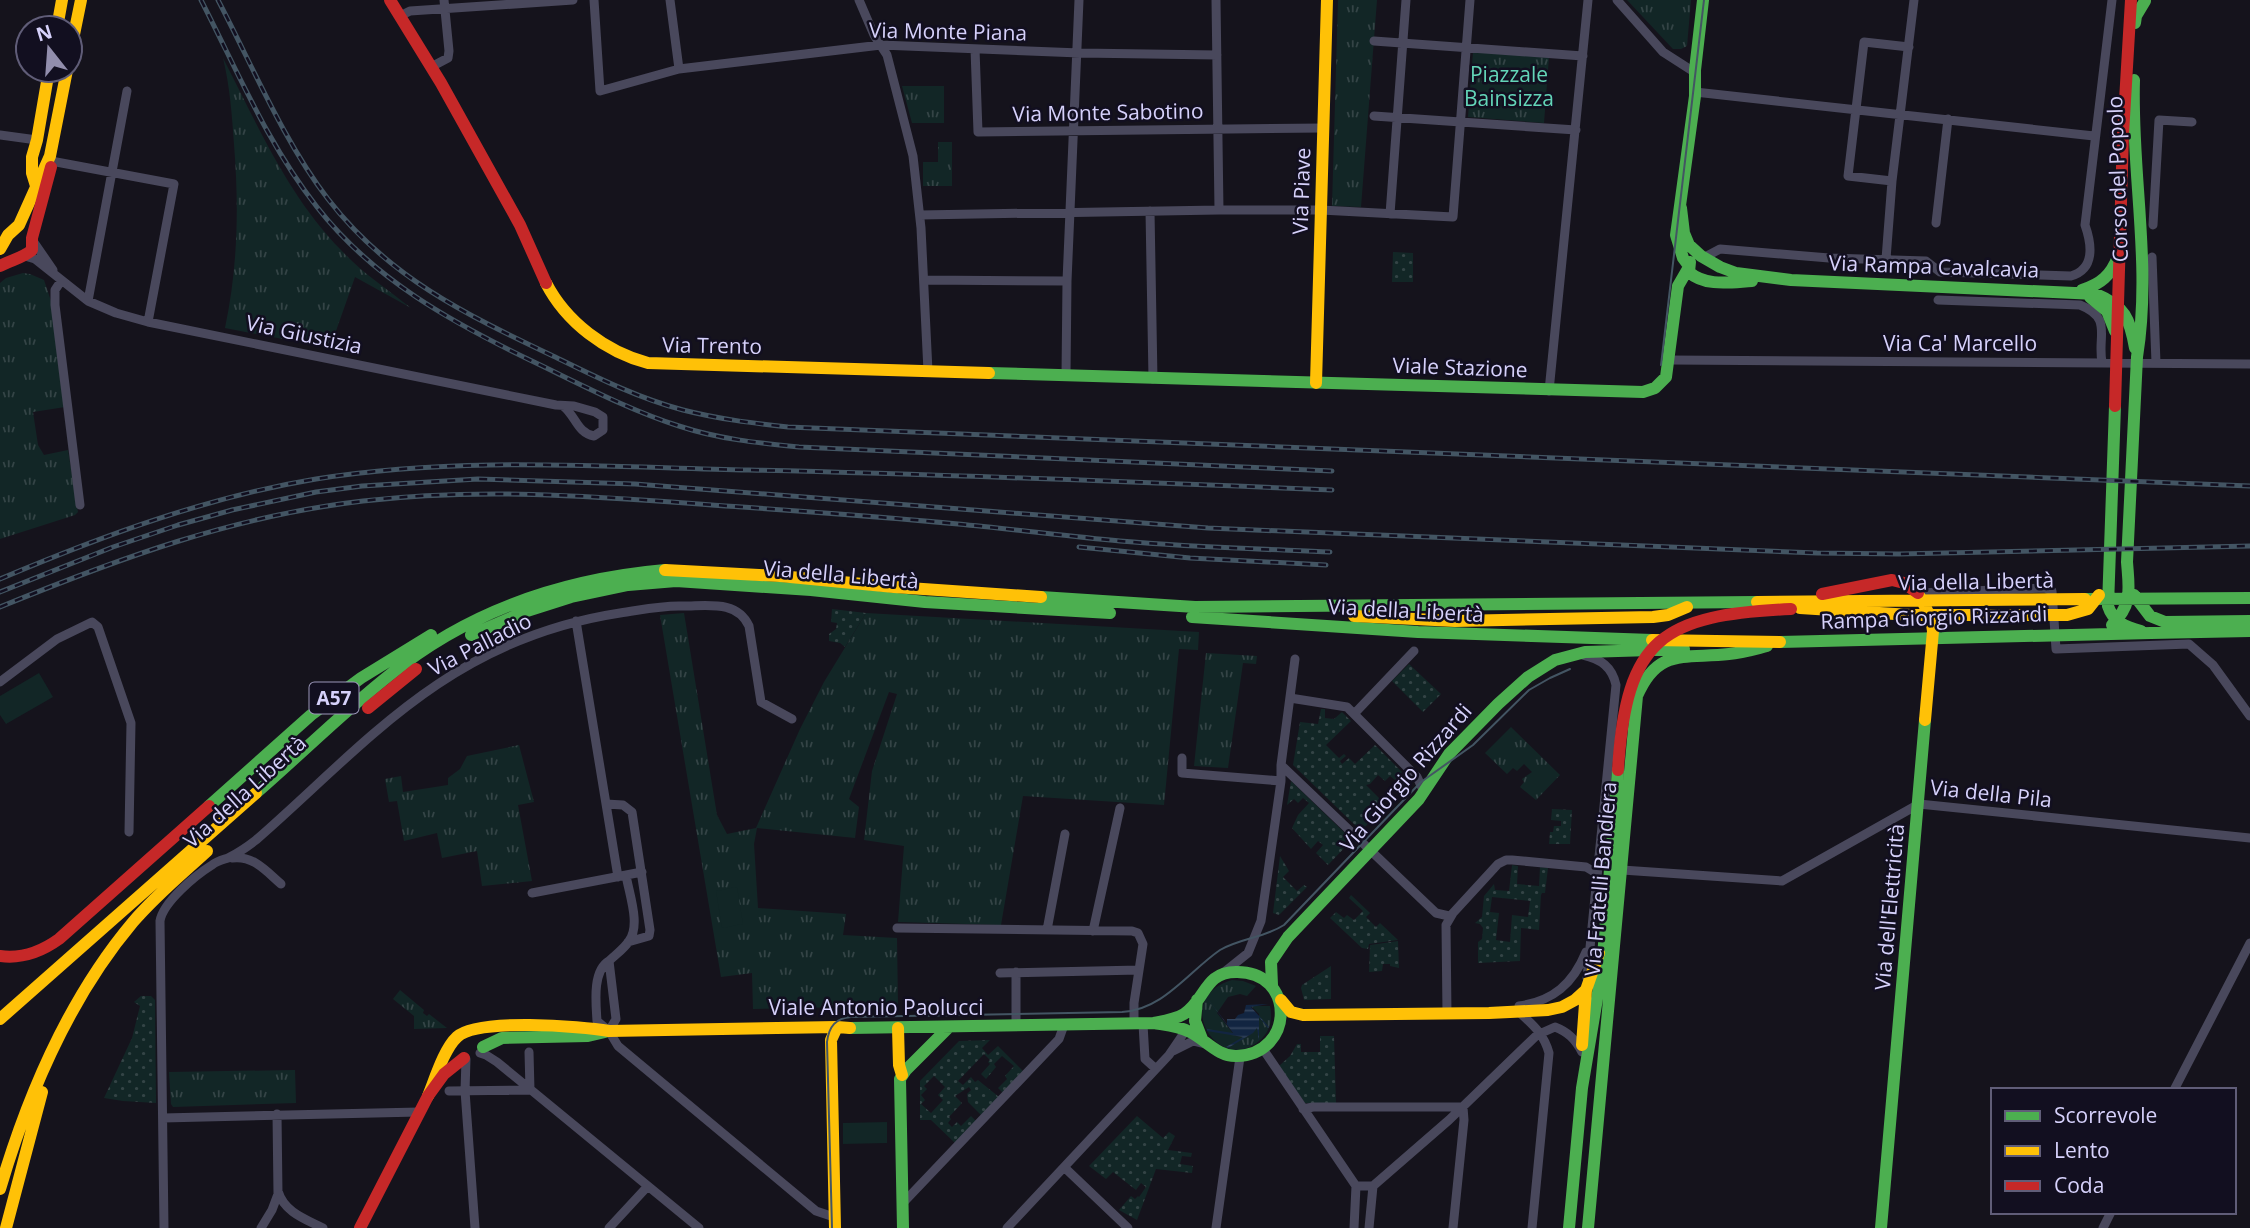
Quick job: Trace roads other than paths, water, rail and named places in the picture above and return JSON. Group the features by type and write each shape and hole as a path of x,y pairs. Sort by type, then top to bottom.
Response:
{"main road":[{"name":"Via Trento","path":"390,0 431,67 528,240 557,302 580,325 615,351 648,363 1153,379"},
{"name":"Via Piave","path":"1316,383 1327,0"},
{"path":"1700,280 1690,275 1676,239 1703,0"},
{"name":"Corso del Popolo","path":"2127,578 2137,357 2142,327 2141,212 2129,134 2131,0"},
{"name":"Corso del Popolo","path":"2109,569 2121,247 2136,16 2145,0"},
{"path":"36,186 32,173 32,157 47,84"},
{"path":"20,256 8,252 3,245 8,235 19,225 46,162 64,84"},
{"path":"0,266 32,250 49,174 37,140"},
{"path":"1676,307 1684,288 1712,273 1706,258 1686,240 1681,208"},
{"path":"15,230 26,231 33,237"},
{"name":"Corso del Popolo","path":"2076,292 2096,287 2108,278 2121,247"},
{"path":"1670,360 1678,283 1694,258 1706,258"},
{"name":"Via Rampa Cavalcavia","path":"1706,258 1732,272 1791,280"},
{"name":"Via Rampa Cavalcavia","path":"1700,280 1791,280 2076,292"},
{"path":"2076,292 2096,294 2111,299 2119,306"},
{"name":"Corso del Popolo","path":"2076,292 2094,299 2106,308 2113,320 2118,344"},
{"name":"Corso del Popolo","path":"2119,306 2131,325 2137,357"},
{"name":"Viale Stazione","path":"1153,379 1549,391 1650,391 1664,380 1670,360"},
{"path":"1720,616 2077,613 2096,601 2109,569"},
{"path":"2109,569 2109,610 2117,622 2127,603 2127,578"},
{"name":"Via della Libertà","path":"492,612 520,600 565,587 625,574 670,570 1195,607 2250,598"},
{"path":"2127,578 2145,611 2157,619 2179,622 2250,621"},
{"path":"1195,607 1455,621 1653,617 1678,612 1711,596 1825,594 1888,580 1899,581 1918,593"},
{"name":"Via della Libertà","path":"66,1024 105,960 140,914 401,679 450,646 485,628 571,597 628,585 676,581 811,590 925,602 1418,632 1619,640 1780,642"},
{"name":"Via dell'Elettricità","path":"1881,1228 1933,631 1926,604 1918,593"},
{"name":"Via Fratelli Bandiera","path":"1582,1088 1586,990 1596,944 1621,738 1630,687 1646,656 1665,638 1693,622 1720,616 1892,602"},
{"path":"1752,604 1911,615"},
{"path":"0,1019 392,673 453,632 492,612"},
{"name":"A57","path":"4,957 21,957 37,952 59,939 286,736 361,678 438,631 492,612"},
{"name":"Rampa Giorgio Rizzardi","path":"2088,633 2117,622 2151,633"},
{"name":"Rampa Giorgio Rizzardi","path":"1780,642 2088,633 2250,634"},
{"path":"1640,689 1655,667 1671,658 1738,653 1780,642"},
{"name":"Via Giorgio Rizzardi","path":"1272,985 1270,965 1276,952 1295,929 1424,792 1449,754 1517,686 1550,663 1590,651 1732,648 1780,642"},
{"name":"Via Fratelli Bandiera","path":"1588,1228 1635,709 1640,689"},
{"name":"Via Fratelli Bandiera","path":"1569,1228 1582,1088 1602,969 1596,944"},
{"path":"1144,1024 1184,1014 1193,1006 1207,984 1220,975 1236,972 1257,975 1272,985 1279,998 1292,1012 1299,1015 1520,1013 1562,1007 1586,990"},
{"path":"1144,1024 1186,1030 1222,1054 1240,1057 1263,1049 1273,1040 1280,1025 1279,998"},
{"path":"1186,1030 1198,999"},
{"path":"1198,999 1196,1030 1205,1042"},
{"path":"0,1189 29,1099 66,1024"},
{"path":"6,1228 38,1102 66,1024"},
{"name":"Viale Antonio Paolucci","path":"473,1032 497,1026 587,1027 609,1031 1144,1024"},
{"path":"834,1222 831,1051 832,1034 836,1027"},
{"path":"902,1075 950,1027"},
{"path":"898,1028 899,1065 902,1075 903,1228"},
{"name":"Viale Antonio Paolucci","path":"481,1050 502,1038 588,1036 609,1031"},
{"path":"360,1228 441,1066 461,1033 473,1032 481,1039 481,1050 475,1058 465,1059 444,1074 428,1096"},
{"path":"455,1042 457,1053 465,1059"}],"street":[{"path":"400,16 407,11 444,4 573,0"},
{"name":"Via Monte Piana","path":"594,0 600,91 679,69 881,45 1077,53 1217,55"},
{"path":"670,0 679,69"},
{"path":"859,0 874,35 887,55 914,156 920,215 928,371"},
{"path":"1066,375 1067,281 1074,212 1079,0"},
{"path":"1216,0 1219,210"},
{"path":"1390,214 1406,0"},
{"path":"920,215 1321,210 1454,217 1470,0"},
{"path":"1549,391 1588,0"},
{"path":"1617,0 1693,80 1856,109 2094,136 2112,0"},
{"path":"1886,259 1892,181 1914,0"},
{"path":"431,67 448,58 444,4"},
{"path":"1374,41 1583,56"},
{"path":"1892,181 1848,176 1864,42 1909,47"},
{"name":"Via Monte Sabotino","path":"975,49 978,132 1323,128"},
{"path":"88,301 127,91"},
{"path":"1374,116 1576,130"},
{"path":"1936,223 1948,119"},
{"path":"2154,225 2159,120 2192,121"},
{"path":"0,135 37,140"},
{"name":"Via Rampa Cavalcavia","path":"1706,258 1720,249 1829,258 1926,261 1940,272 2070,276 2078,274 2084,270 2090,257 2090,240 2085,225 2094,136"},
{"path":"46,162 111,171 174,184 148,322"},
{"path":"1150,211 1153,379"},
{"name":"Via Giustizia","path":"33,237 58,278"},
{"name":"Via Giustizia","path":"20,256 35,259 88,301 116,313 148,322 560,406 574,406 598,413 604,420 603,430 594,436 586,434 571,412 560,406"},
{"path":"2152,257 2156,363"},
{"path":"58,278 55,305 80,505"},
{"path":"924,280 1067,281"},
{"path":"1938,300 2080,305 2091,309 2102,326 2102,362"},
{"name":"Via Ca' Marcello","path":"1670,360 2250,364"},
{"path":"1918,593 2045,588 2052,591 2056,649 2189,645 2213,665 2250,716"},
{"name":"Via Palladio","path":"164,1228 159,944 161,914 169,902 211,865 227,859 256,840 364,742 439,683 508,645 576,621 643,609 678,606 733,608 745,618 749,626 761,702 792,719"},
{"path":"576,621 606,804 634,924 633,934 628,942 602,965 596,1006 597,1021 609,1031 618,1046 816,1211 834,1222"},
{"path":"0,682 57,639 92,622 98,627 131,723 129,832"},
{"path":"1354,714 1414,651"},
{"path":"1574,654 1588,656 1604,663 1611,671 1616,685 1625,682 1640,689"},
{"path":"1220,975 1248,953 1261,921 1296,659"},
{"name":"Via Fratelli Bandiera","path":"1596,944 1596,873 1616,685"},
{"path":"1290,698 1347,707 1416,776 1424,792"},
{"path":"1182,758 1182,774 1281,781"},
{"path":"1281,765 1436,913 1450,916"},
{"path":"606,804 623,805 632,812 642,872 649,936 628,942"},
{"name":"Via della Pila","path":"1622,870 1782,881 1919,804 2250,838"},
{"path":"1093,931 1119,808"},
{"path":"1047,930 1065,834"},
{"path":"227,859 242,856 255,862 281,884"},
{"path":"1447,1014 1446,925 1450,916 1498,864 1506,860 1586,867 1596,873"},
{"path":"533,893 642,872"},
{"path":"897,928 1138,933 1143,944 1134,1003 1144,1024 1145,1059 1156,1069"},
{"path":"2175,1088 2250,943"},
{"path":"1489,1013 1548,999 1569,981 1596,944"},
{"path":"609,961 616,1019 609,1031"},
{"path":"1000,972 1139,970"},
{"path":"1016,972 1016,1026"},
{"path":"1520,1013 1541,1033 1549,1053 1532,1228"},
{"path":"1144,1024 1173,1030 1177,1038 1173,1049"},
{"path":"902,1204 1059,1039 1064,1025"},
{"path":"1356,1186 1373,1186 1463,1107 1541,1033 1555,1027 1566,1031 1582,1052"},
{"path":"1007,1228 1156,1069 1186,1030"},
{"path":"1173,1049 1193,1041 1205,1042"},
{"path":"1263,1049 1356,1186 1354,1228"},
{"path":"481,1050 699,1228"},
{"path":"529,1052 530,1090"},
{"path":"1216,1228 1240,1057"},
{"path":"465,1059 475,1228"},
{"path":"449,1091 530,1090"},
{"path":"1303,1109 1463,1107"},
{"path":"1453,1228 1463,1107"},
{"path":"163,1118 419,1112"},
{"path":"261,1228 275,1204 278,1191 277,1114"},
{"path":"1063,1167 1128,1228"},
{"path":"1369,1228 1373,1186"},
{"path":"609,1228 647,1187"},
{"path":"278,1191 282,1202 289,1209 323,1228"}],"water":[{"path":"1208,999 1227,1024 1227,1019 1235,1019 1244,1013 1246,1005 1268,1004 1251,1007 1269,1027 1259,1017 1259,1041 1257,1028 1228,1048 1226,1047 1243,1037 1207,1031 1233,1033"}],"tram line":[{"path":"1661,365 1704,0"},
{"path":"832,1228 827,1042 829,1031 837,1021 851,1017 1122,1012 1150,1005 1220,950 1284,925 1421,782 1473,745 1529,690 1570,669"}],"railway":[{"path":"201,0 283,158 317,207 364,257 416,297 474,332 642,412 708,434 799,447 1332,471"},
{"path":"218,0 269,103 312,177 351,226 376,251 430,291 488,324 616,386 696,413 788,427 2250,486"},
{"path":"0,579 116,533 235,496 316,479 424,467 586,465 1332,490"},
{"path":"0,592 113,547 232,510 316,492 362,486 478,479 635,484 1208,528 1817,553 1899,554 2250,546"},
{"path":"0,607 134,556 223,528 315,508 363,501 458,494 647,500 904,519 1146,543 1330,552"},
{"path":"1079,547 1190,558 1326,565"}],"park label":[{"name":"Piazzale Bainsizza","path":"1509,87"}]}
